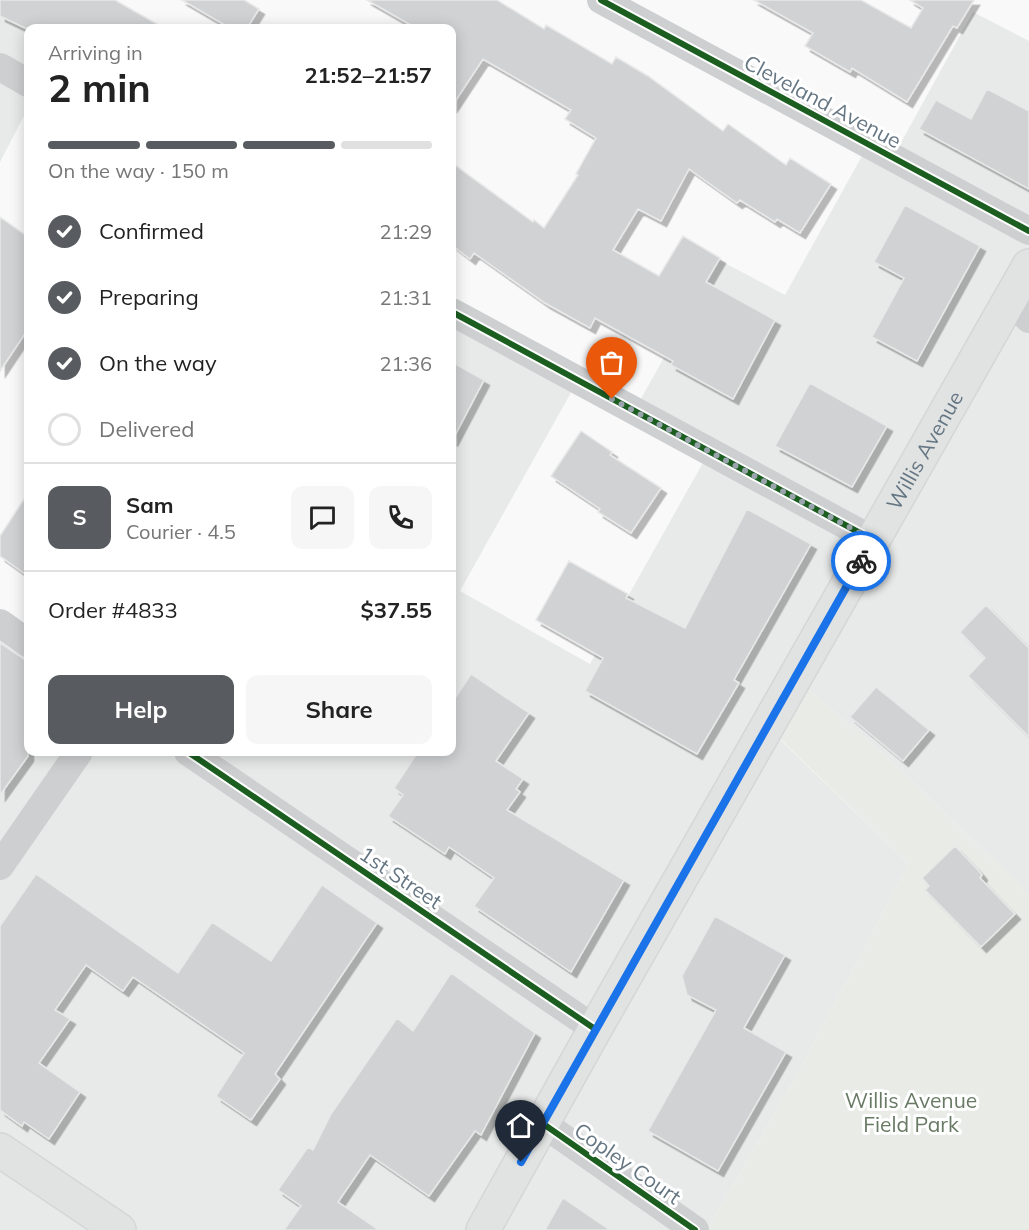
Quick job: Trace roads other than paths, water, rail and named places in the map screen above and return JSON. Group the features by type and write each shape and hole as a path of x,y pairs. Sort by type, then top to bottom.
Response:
{"main road":[{"name":"Willis Avenue","path":"483,1230 873,540 1019,309 1029,266"},
{"path":"0,1150 119,1230"}],"street":[{"name":"Cleveland Avenue","path":"602,0 1029,231"},
{"path":"0,67 24,80"},
{"path":"456,314 873,540"},
{"path":"0,623 24,640"},
{"path":"0,866 75,756"},
{"name":"1st Street","path":"194,756 595,1029"},
{"name":"Copley Court","path":"542,1123 695,1230"}],"park label":[{"name":"Willis Avenue Field Park","path":"911,1112"}]}
